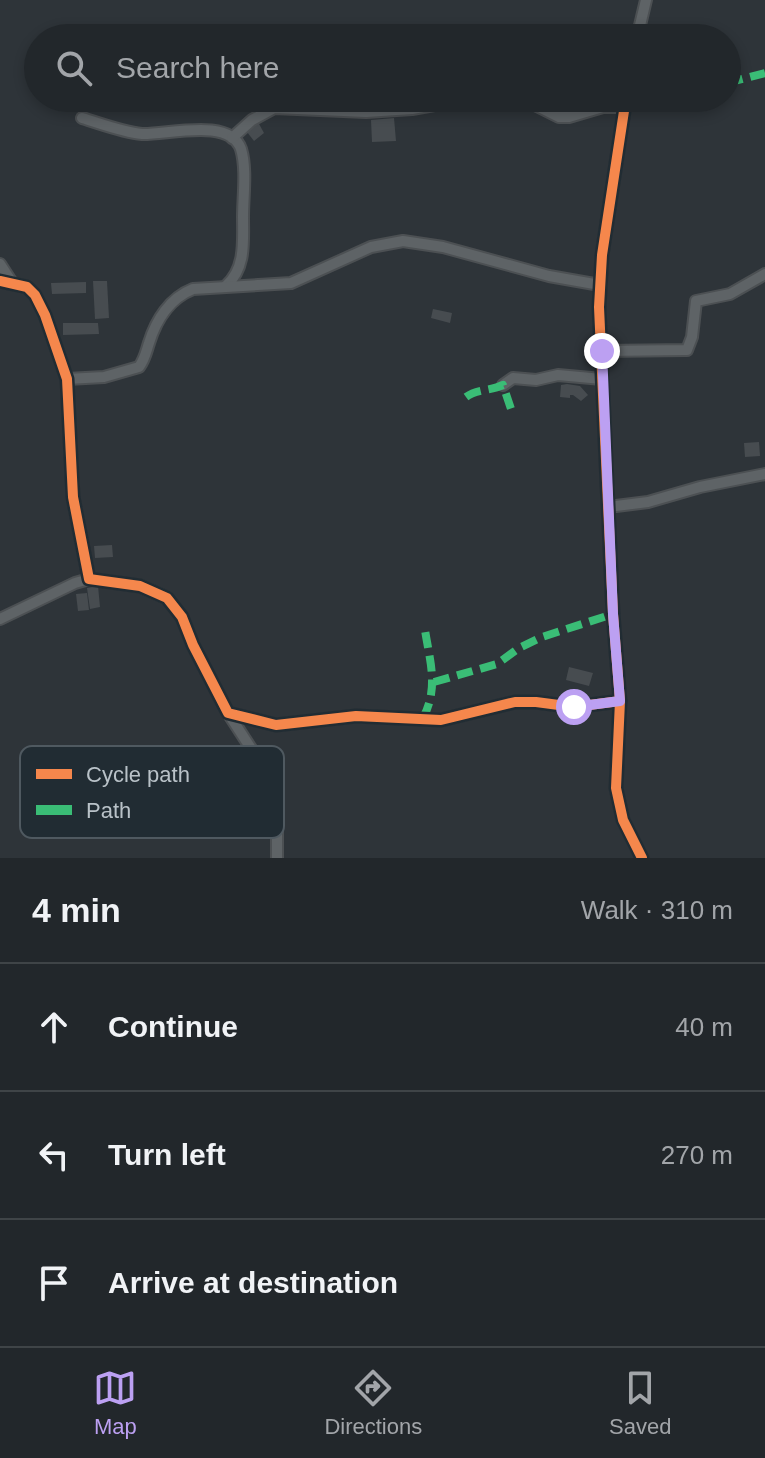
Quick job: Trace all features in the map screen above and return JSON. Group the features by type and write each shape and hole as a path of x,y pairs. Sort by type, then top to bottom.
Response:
{"street":[{"path":"640,24 646,0"},
{"path":"232,138 252,120 267,112"},
{"path":"549,112 559,117 569,117 586,112"},
{"path":"623,112 611,185 600,285 602,379 620,701 616,788 623,820 642,858"},
{"path":"82,118 143,134 192,129 224,133 240,146 243,249 240,270 226,286"},
{"path":"67,379 104,377 139,367 170,303 193,289 291,283 371,247 403,241 443,247 549,276 600,285"},
{"path":"0,268 6,281 27,287 35,295 67,379 73,497 89,579"},
{"path":"602,351 687,350 692,337 696,301 730,294 765,274"},
{"path":"503,385 513,378 536,380 550,375 602,379"},
{"path":"608,507 639,504 765,474"},
{"path":"0,619 89,579 140,586 167,598 182,617 228,713 249,746"},
{"path":"228,713 276,725 356,716 441,720 515,702 574,707 620,701"}],"building":[{"path":"394,118 396,141 372,142 371,120"},
{"path":"258,122 264,133 254,141 247,132"},
{"path":"93,281 107,281 109,318 95,319"},
{"path":"86,282 86,293 52,294 51,283"},
{"path":"433,309 452,313 450,323 431,318"},
{"path":"63,323 98,323 99,334 63,335"},
{"path":"561,385 580,386 588,395 581,401 573,395 570,398 560,397"},
{"path":"759,442 760,456 745,457 744,443"},
{"path":"112,545 113,557 95,558 94,546"},
{"path":"98,586 100,607 90,609 87,588"},
{"path":"87,593 89,610 78,611 76,594"},
{"path":"569,667 593,673 589,686 566,680"}],"marked path":[{"path":"741,79 765,73"},
{"path":"466,397 503,385 511,409"},
{"path":"434,682 497,664 519,648 542,637 613,614"},
{"path":"423,718 432,685 425,630"}],"cycle path":[{"path":"624,112 602,255 599,307 620,701 616,788 623,820 642,858"},
{"path":"0,281 27,287 35,295 67,379 73,497 89,579 140,586 167,598 182,617 228,713 276,725 356,716 441,720 515,702 574,707 620,701"}],"route":[{"path":"574,707 620,701 613,614 602,351"}]}
